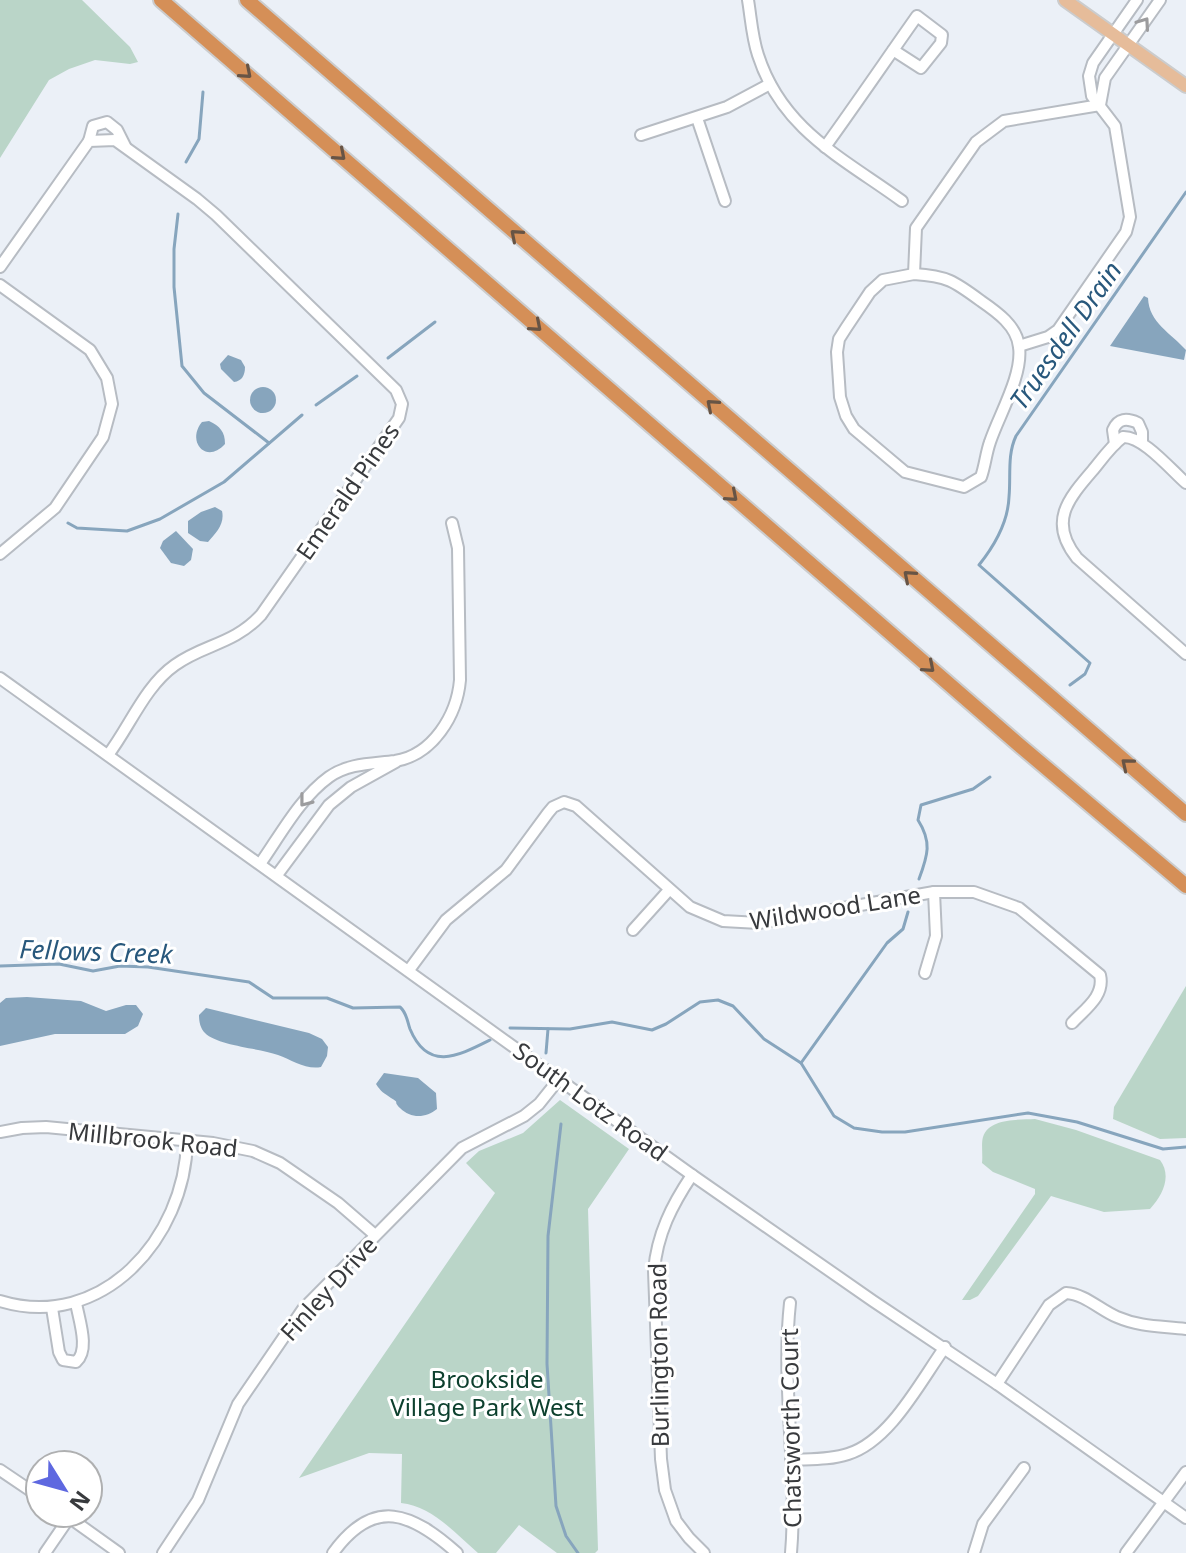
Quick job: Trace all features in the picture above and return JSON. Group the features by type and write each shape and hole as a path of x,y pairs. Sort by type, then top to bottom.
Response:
{"highway":[{"path":"161,0 1018,744 1186,886"},
{"path":"247,0 1186,814"}],"main road":[{"path":"1065,0 1186,86"}],"street":[{"path":"748,0 754,42 770,84 791,117 825,147 902,201"},
{"path":"1019,346 1048,337 1058,330 1129,224 1115,126 1092,96 1089,76 1093,63 1137,0"},
{"path":"1100,105 1105,78 1160,0"},
{"path":"825,147 893,50 917,16 942,35 941,43 921,68 893,50"},
{"path":"1089,76 1105,78"},
{"path":"641,135 697,118 770,84"},
{"path":"914,274 916,228 986,132 1004,121 1100,105"},
{"path":"697,118 725,201"},
{"path":"0,267 89,141 93,126 107,122 117,130 126,148"},
{"name":"Emerald Pines","path":"89,141 115,140 197,199 387,380 402,404 394,425 261,615 238,635 185,658 167,671 152,687 108,755"},
{"path":"914,274 938,275 954,281 1006,319 1019,346 1015,372 987,450 981,477 970,485 957,486 905,472 867,442 846,416 840,397 839,339 876,286 889,278 914,274"},
{"path":"0,285 90,350 107,378 112,404 103,437 55,508 0,554"},
{"path":"1115,444 1113,430 1120,421 1125,420 1138,423 1142,443"},
{"path":"1186,483 1142,443 1128,436 1115,444 1069,499 1062,521 1065,540 1077,558 1186,654"},
{"path":"277,875 314,821 336,798 433,740 445,726 457,701 460,680 458,548 452,523"},
{"name":"South Lotz Road","path":"0,678 692,1175 873,1301 945,1347 1186,1518"},
{"path":"260,864 306,799 322,783 341,769 398,760"},
{"path":"322,783 336,798"},
{"name":"Wildwood Lane","path":"409,970 446,920 506,870 548,813 564,802 576,806 669,890 698,911 723,921 759,923 934,892 974,892 1019,908 1097,970 1102,980 1099,993 1072,1023"},
{"path":"633,930 669,890"},
{"path":"925,973 936,936 934,892"},
{"name":"Finley Drive","path":"163,1553 198,1500 228,1422 303,1309 462,1148 524,1116 539,1104 559,1079"},
{"name":"Millbrook Road","path":"0,1132 46,1127 232,1145 270,1158 338,1203 375,1235"},
{"path":"0,1301 18,1306 52,1308 76,1303 121,1278 138,1263 171,1215 180,1191 187,1141"},
{"name":"Burlington Road","path":"692,1175 666,1219 654,1271 663,1477 672,1510 689,1538 704,1553"},
{"path":"997,1384 1049,1305 1066,1293 1080,1296 1126,1321 1186,1329"},
{"path":"52,1308 59,1352 63,1360 76,1362 83,1350 76,1303"},
{"name":"Chatsworth Court","path":"790,1303 786,1341 791,1553"},
{"path":"791,1460 840,1456 872,1442 885,1431 945,1347"},
{"path":"974,1553 983,1524 1024,1468"},
{"path":"0,1470 24,1486"},
{"path":"1126,1553 1186,1472"},
{"path":"333,1553 349,1532 370,1520 397,1517 426,1526 457,1553"},
{"path":"45,1553 58,1529"},
{"path":"86,1529 119,1553"}],"green space":[{"path":"0,0 82,0 130,47 138,62 95,60 49,80 0,158"},
{"path":"1186,986 1186,1138 1160,1139 1113,1119 1114,1107"},
{"name":"Brookside Village Park West","path":"560,1100 629,1149 588,1209 598,1550 595,1553 557,1553 519,1525 496,1553 478,1553 433,1515 401,1503 402,1454 369,1453 299,1478 495,1193 466,1163 479,1151 523,1133"},
{"path":"1035,1119 1160,1160 1166,1179 1162,1192 1150,1209 1104,1212 1051,1196 978,1296 962,1300 1035,1194 1035,1189 993,1172 982,1163 983,1137 991,1126 998,1123"}],"water":[{"path":"1144,296 1148,298 1157,321 1186,350 1184,360 1110,346"},
{"path":"228,355 241,360 245,367 242,377 234,382 221,369 220,364"},
{"path":"263,387 272,391 276,400 272,409 263,413 254,409 250,400 254,391"},
{"path":"209,421 221,430 225,440 218,450 211,452 200,448 196,436 202,422"},
{"path":"215,507 222,511 222,520 208,542 188,533 188,521"},
{"path":"176,531 193,549 191,560 184,566 171,563 160,548 163,541"},
{"path":"6,998 81,1001 106,1011 136,1005 143,1014 138,1026 125,1034 55,1034 0,1046 0,1003"},
{"path":"206,1008 309,1033 322,1039 328,1047 327,1056 321,1067 310,1067 278,1055 219,1041 201,1027 199,1015"},
{"path":"384,1073 418,1078 436,1093 437,1109 418,1116 404,1112 376,1084"}],"waterway":[{"path":"186,162 199,139 203,92"},
{"name":"Truesdell Drain","path":"1070,685 1085,674 1090,663 979,565 995,542 1006,516 1010,458 1016,436 1186,192"},
{"path":"178,214 174,287 182,366 204,393 269,443"},
{"path":"388,358 435,322"},
{"path":"316,405 357,376"},
{"path":"68,523 77,528 127,531 160,519 224,482 302,415"},
{"name":"Truesdell Drain","path":"919,879 927,849 918,820 921,805 973,789 990,777"},
{"name":"Truesdell Drain","path":"801,1063 887,943 903,929 908,912"},
{"name":"Fellows Creek","path":"0,966 59,964 93,971 120,966 148,967 249,982 273,998 327,998 353,1008 400,1007 417,1042 435,1056 455,1055 490,1040"},
{"name":"Fellows Creek","path":"510,1028 570,1029 612,1022 652,1030 700,1002 718,1000 733,1006 764,1039 801,1063 834,1116 854,1128 905,1132 1028,1113 1077,1122 1163,1149 1186,1147"},
{"path":"546,1053 548,1029"},
{"path":"561,1124 548,1236 547,1364 556,1506 566,1536 578,1553"}]}
